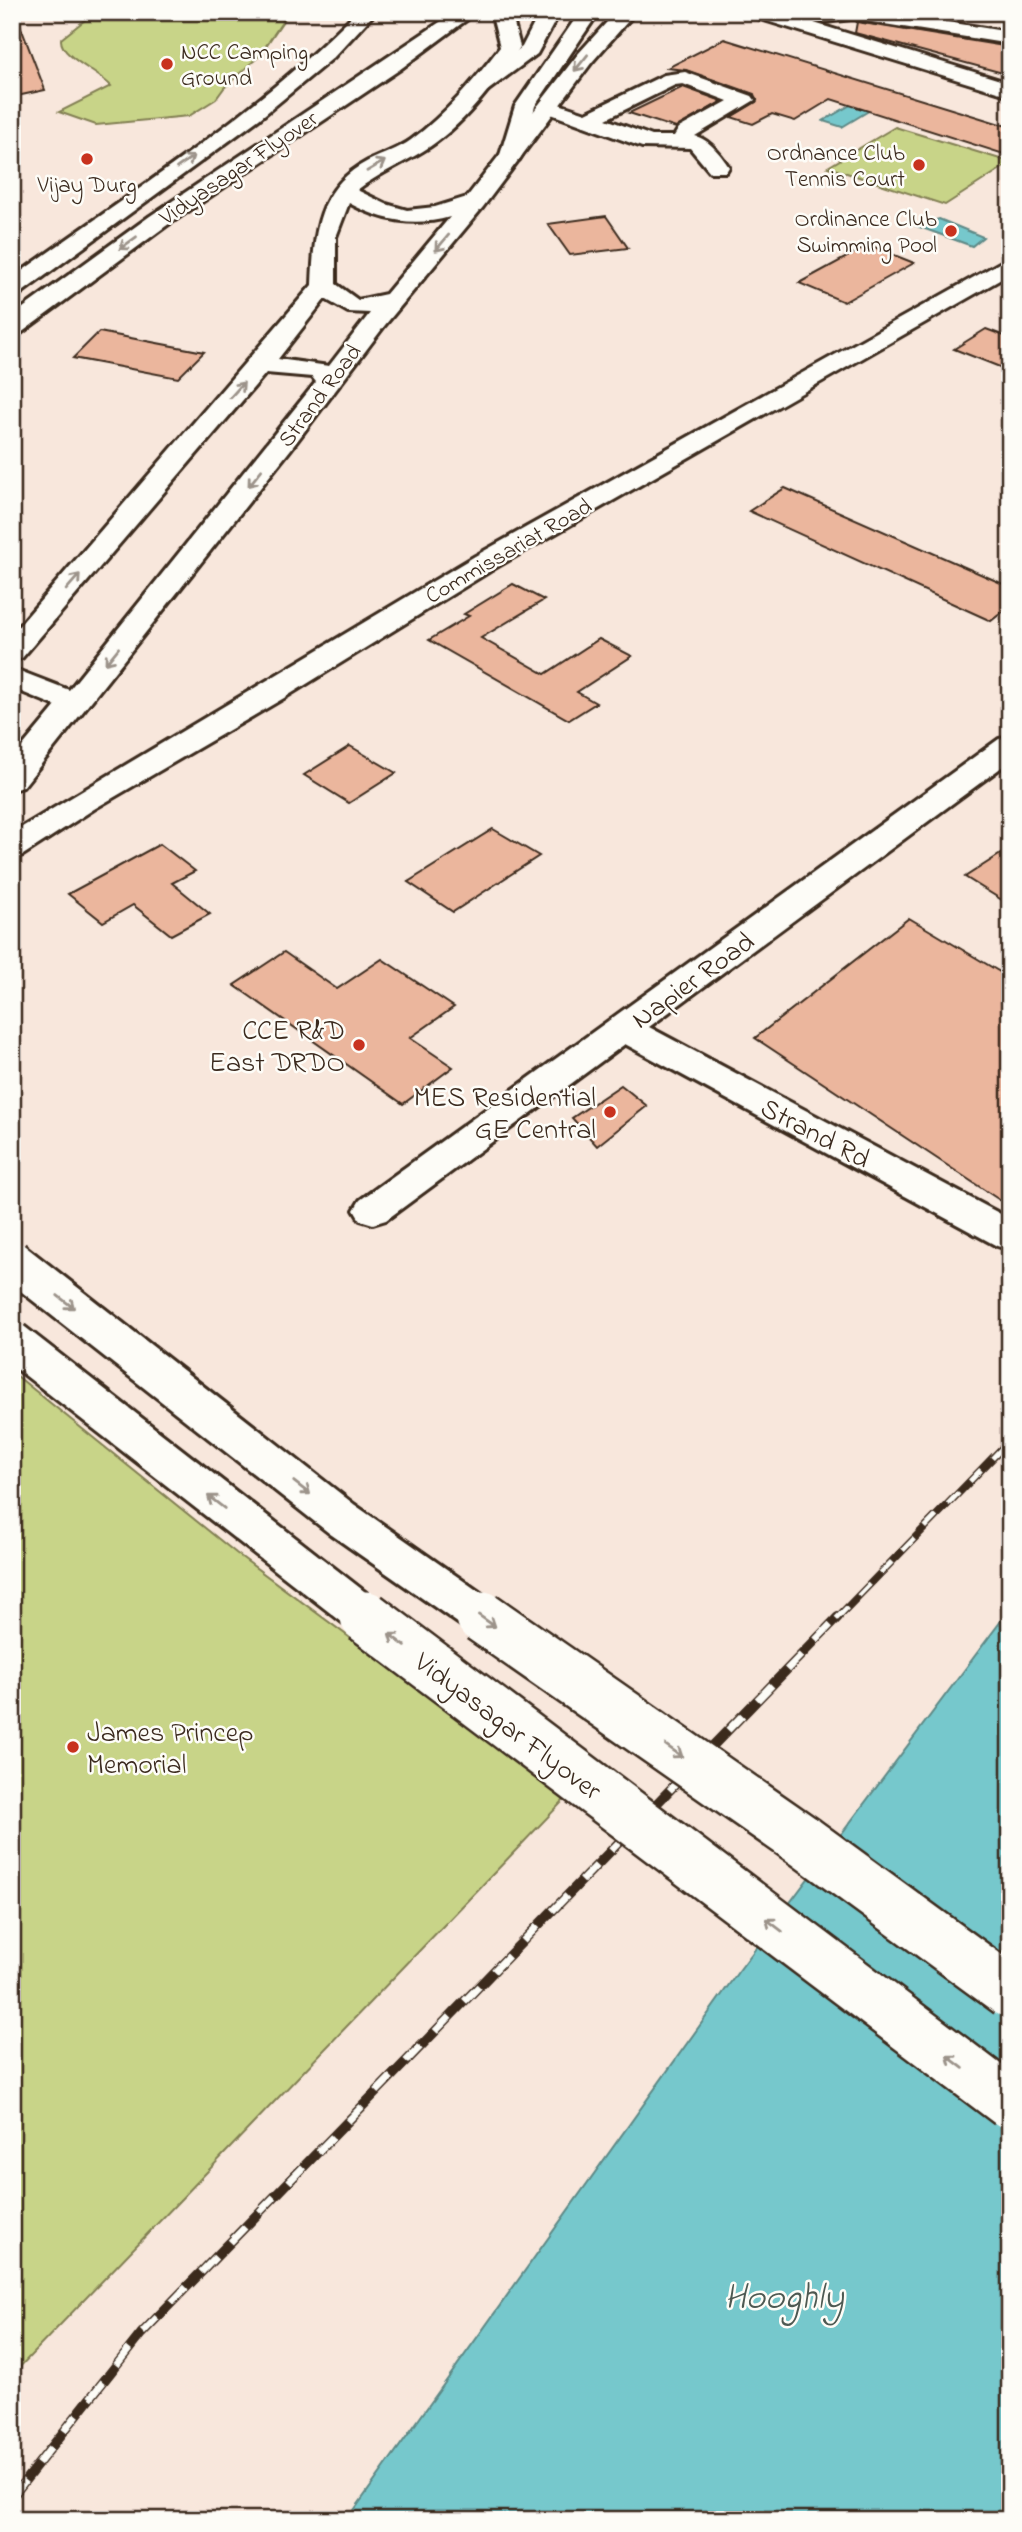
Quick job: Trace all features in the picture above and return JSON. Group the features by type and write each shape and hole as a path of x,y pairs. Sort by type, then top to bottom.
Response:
{"main road":[{"path":"326,54 352,12"},
{"name":"Vidyasagar Flyover","path":"12,289 252,115 326,54 368,12"},
{"path":"306,121 433,12"},
{"name":"Vidyasagar Flyover","path":"12,328 157,222 306,121 377,77 468,12"},
{"path":"480,87 510,47 501,12"},
{"path":"12,652 260,365 324,286 325,237 341,191 373,167 417,146 480,87 530,50 550,12"},
{"path":"511,155 525,106 590,12"},
{"name":"Strand Road","path":"12,779 394,299 475,202 547,106 627,12"},
{"path":"758,12 1010,90"},
{"path":"790,22 806,17 853,13 1010,38"},
{"path":"588,120 671,79 685,78 745,100 686,132 681,142"},
{"path":"547,106 650,142 696,142 718,167"},
{"path":"341,191 373,209 400,216 435,217 475,202"},
{"name":"Commissariat Road","path":"12,848 83,802 273,692 485,562 1010,264"},
{"path":"324,286 344,305 354,307 374,306 394,299"},
{"path":"260,365 319,370 330,382"},
{"path":"12,677 74,703"},
{"name":"Napier Road","path":"373,1210 1010,746"},
{"path":"12,813 83,802"},
{"name":"Strand Rd","path":"623,1028 1010,1236"},
{"path":"12,1260 342,1519 805,1842 1010,1992"},
{"name":"Vidyasagar Flyover","path":"12,1340 254,1532 1010,2103"}],"green space":[{"name":"NCC Camping Ground","path":"95,12 289,12 259,56 224,88 216,99 189,116 96,125 59,112 111,86 73,58 62,46 61,39"},
{"name":"Ordnance Club Tennis Court","path":"895,127 1010,163 945,205 828,167"},
{"path":"12,1372 236,1553 566,1798 12,2375"}],"water":[{"path":"866,96 885,101 842,127 823,121"},
{"name":"Ordinance Club Swimming Pool","path":"939,219 983,237 972,246 917,226"},
{"name":"Hooghly","path":"1010,1609 1010,2520 347,2520 738,1972"}],"building":[{"path":"12,12 15,12 45,90 12,97"},
{"path":"857,22 1010,47 1010,75 855,33"},
{"path":"724,39 1010,127 1010,156 831,99 795,121 772,114 753,124 731,117 756,102 754,94 686,70 667,68"},
{"path":"683,87 722,101 676,128 629,113"},
{"path":"606,216 628,248 570,255 548,224"},
{"path":"869,245 914,263 844,302 799,283"},
{"path":"986,329 1010,338 1010,371 954,349"},
{"path":"99,332 204,352 178,378 73,358"},
{"path":"785,488 1010,587 1010,606 991,621 749,511"},
{"path":"513,584 544,600 481,638 545,674 599,639 632,656 577,692 596,703 569,720 429,640 469,616 464,614"},
{"path":"350,746 396,773 349,803 304,775"},
{"path":"493,829 539,856 453,912 408,882"},
{"path":"160,844 195,871 172,883 210,914 171,935 133,905 103,922 68,894"},
{"path":"1010,848 1010,905 965,877"},
{"path":"909,918 1010,978 1010,1207 755,1038"},
{"path":"284,952 337,989 382,959 454,1007 410,1038 453,1067 403,1104 234,985"},
{"name":"MES Residential GE Central","path":"621,1085 647,1106 597,1146 572,1118"}],"railway":[{"path":"836,1619 1010,1440"},
{"path":"12,2497 141,2334 838,1617"}],"place":[{"name":"NCC Camping Ground","path":"167,64"},
{"name":"Vijay Durg","path":"87,159"},
{"name":"Ordnance Club Tennis Court","path":"919,165"},
{"name":"Ordinance Club Swimming Pool","path":"951,231"},
{"name":"CCE R&D East DRDO","path":"359,1045"},
{"name":"MES Residential GE Central","path":"610,1112"},
{"name":"James Princep Memorial","path":"73,1747"}]}
